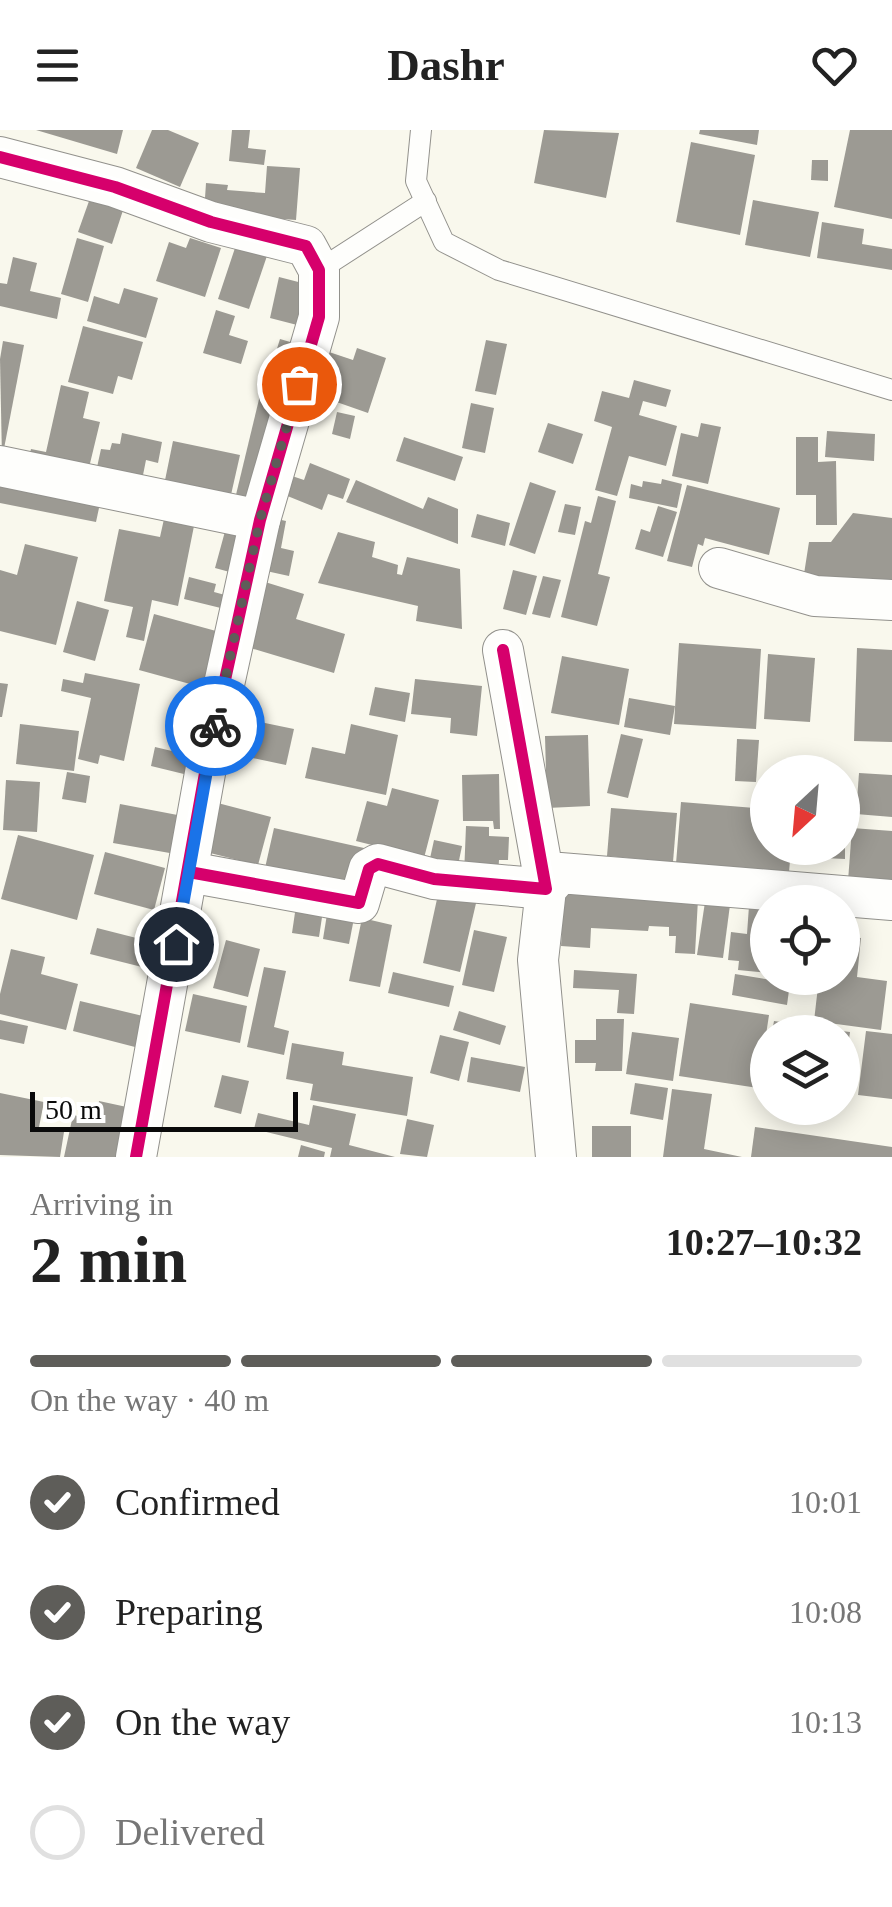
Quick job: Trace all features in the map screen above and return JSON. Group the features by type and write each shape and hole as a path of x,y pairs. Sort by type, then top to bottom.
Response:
{"street":[{"path":"0,157 115,188 211,222 306,246 319,270 319,316 260,520 207,762 136,1157"},
{"path":"0,466 260,520"},
{"path":"720,568 815,596 892,600"},
{"path":"503,650 546,890 538,960 556,1157"},
{"path":"189,872 358,903 369,869 378,864 434,879 546,890"},
{"path":"546,890 560,873 892,900"}],"lane":[{"path":"421,130 416,181 444,242 499,270 892,390"},
{"path":"319,270 426,201"}],"building":[{"path":"36,130 123,130 117,154"},
{"path":"152,130 168,130 199,143 180,187 136,168"},
{"path":"232,130 250,130 248,148 266,150 264,165 229,161"},
{"path":"544,130 619,133 606,198 534,183"},
{"path":"700,130 759,130 757,145 699,134"},
{"path":"850,130 892,130 892,219 834,207"},
{"path":"691,142 755,155 740,235 676,222"},
{"path":"812,160 828,160 828,181 811,180"},
{"path":"267,166 300,168 296,220 204,213 206,183 228,185 227,190 265,193"},
{"path":"94,187 127,198 112,244 78,232"},
{"path":"753,200 819,212 810,257 745,245"},
{"path":"822,222 864,229 862,244 892,249 892,270 817,258"},
{"path":"239,236 270,247 249,309 218,299"},
{"path":"77,238 104,246 88,302 61,294"},
{"path":"190,238 221,248 205,297 156,281 169,242 186,248"},
{"path":"13,257 37,263 30,291 61,298 57,319 0,306 0,283 7,284"},
{"path":"279,277 310,285 301,326 270,318"},
{"path":"124,288 158,298 146,338 87,321 94,296 119,304"},
{"path":"216,310 235,316 229,335 248,341 241,364 203,353"},
{"path":"83,326 143,342 132,380 118,376 113,394 68,382"},
{"path":"280,339 297,344 287,376 270,371"},
{"path":"486,340 507,344 496,395 475,391"},
{"path":"3,341 24,345 2,459 0,359"},
{"path":"357,348 386,358 368,413 328,399 326,406 302,397 320,349 353,360"},
{"path":"634,380 671,390 666,407 643,401 639,415 677,426 666,466 629,456 617,496 595,490 612,427 594,421 602,391 629,398"},
{"path":"61,385 89,392 83,418 100,422 86,480 27,465 31,449 46,452"},
{"path":"261,391 285,397 257,509 234,503"},
{"path":"471,403 494,408 485,453 462,448"},
{"path":"337,412 355,416 350,439 332,434"},
{"path":"548,423 583,434 573,464 538,452"},
{"path":"701,423 721,427 708,484 672,476 681,433 698,437"},
{"path":"827,431 875,434 874,461 825,457"},
{"path":"122,433 162,442 158,463 146,460 140,490 94,481 101,449 110,450 112,443 120,444"},
{"path":"404,437 463,457 455,481 396,461"},
{"path":"796,437 818,437 818,462 836,461 837,525 816,525 816,495 796,495"},
{"path":"173,441 240,455 228,508 162,495"},
{"path":"310,463 350,479 343,499 328,494 322,510 285,495 292,476 304,480"},
{"path":"0,473 102,494 96,522 0,503"},
{"path":"662,479 682,484 677,508 629,498 631,484 661,484"},
{"path":"356,480 423,509 428,497 458,509 458,544 346,502"},
{"path":"530,482 556,491 535,554 509,545"},
{"path":"687,485 780,508 769,555 705,538 703,546 698,544 692,567 667,561"},
{"path":"598,496 616,501 598,574 610,577 597,626 561,617 585,521 591,523"},
{"path":"565,504 581,507 575,535 558,532"},
{"path":"658,506 677,512 663,557 635,549 641,529 650,532"},
{"path":"853,513 892,518 892,585 804,574 809,542 831,542"},
{"path":"477,514 510,523 505,546 471,537"},
{"path":"268,517 286,521 281,548 294,551 289,576 257,569"},
{"path":"164,519 194,526 178,606 152,600 144,641 126,637 133,607 104,601 119,529 160,537"},
{"path":"227,524 248,529 237,574 215,568"},
{"path":"338,532 375,542 372,557 398,565 397,574 402,575 407,557 460,569 462,629 416,621 418,606 318,583"},
{"path":"25,544 78,557 56,645 0,631 0,570 17,575"},
{"path":"513,570 537,576 526,615 503,609"},
{"path":"543,576 561,580 550,618 532,614"},
{"path":"189,577 216,584 214,592 236,598 233,611 184,599"},
{"path":"265,582 304,594 296,619 345,634 334,673 247,647"},
{"path":"77,601 109,610 95,661 63,652"},
{"path":"154,614 227,634 212,690 139,670"},
{"path":"679,643 761,649 756,729 674,724"},
{"path":"857,648 892,650 892,742 854,741"},
{"path":"768,654 815,658 810,722 764,719"},
{"path":"562,656 629,669 619,725 551,713"},
{"path":"85,673 140,684 124,761 100,755 98,764 78,759 91,698 61,691 63,679 83,683"},
{"path":"415,679 482,686 477,736 450,733 451,718 411,714"},
{"path":"0,683 8,684 2,717 0,717"},
{"path":"375,687 410,693 405,722 369,715"},
{"path":"629,698 675,706 670,735 624,727"},
{"path":"241,718 294,729 286,765 233,754"},
{"path":"20,724 79,731 74,771 16,764"},
{"path":"351,724 398,735 386,795 305,778 312,747 345,754"},
{"path":"621,734 643,739 628,798 607,793"},
{"path":"588,735 590,806 547,808 545,736"},
{"path":"737,739 759,740 758,755 750,755 750,782 735,781"},
{"path":"155,747 193,756 188,775 151,766"},
{"path":"67,772 90,776 86,803 62,799"},
{"path":"860,773 892,775 892,817 860,814"},
{"path":"499,774 500,829 494,829 493,821 463,821 462,775"},
{"path":"6,780 40,782 37,832 3,830"},
{"path":"392,788 439,800 424,858 356,841 367,801 387,806"},
{"path":"210,801 271,817 258,865 198,850"},
{"path":"681,802 750,808 750,865 790,865 788,885 675,876"},
{"path":"120,804 188,817 181,855 113,843"},
{"path":"611,808 677,813 673,862 607,856"},
{"path":"466,826 489,827 489,836 509,837 508,860 499,860 498,876 464,875"},
{"path":"274,828 364,848 355,888 265,868"},
{"path":"860,829 892,831 892,885 848,881 849,865 860,865"},
{"path":"18,835 94,855 77,920 1,899"},
{"path":"434,840 462,846 457,870 429,863"},
{"path":"105,852 165,868 154,910 94,894"},
{"path":"439,890 477,899 460,972 423,963"},
{"path":"564,891 698,899 695,954 675,953 676,936 669,936 669,927 649,926 648,931 591,928 590,948 561,946"},
{"path":"297,899 324,904 319,937 292,933"},
{"path":"705,902 730,905 723,958 697,955"},
{"path":"749,906 750,971 738,970 739,961 728,960 731,932 747,934"},
{"path":"328,908 355,913 349,944 323,939"},
{"path":"362,918 392,925 380,987 349,981"},
{"path":"97,928 160,944 154,970 90,954"},
{"path":"474,930 507,937 494,992 462,985"},
{"path":"226,940 260,949 248,997 213,988"},
{"path":"11,949 45,957 41,974 78,984 66,1030 0,1014 0,994"},
{"path":"264,967 286,971 274,1027 289,1031 284,1055 247,1047"},
{"path":"574,970 637,974 634,1014 617,1013 619,990 573,988"},
{"path":"393,972 454,986 449,1007 388,993"},
{"path":"735,974 750,976 750,995 788,995 787,1005 732,995"},
{"path":"860,977 887,981 881,1030 860,1027 860,1015 815,1015 817,995 860,995"},
{"path":"193,994 247,1006 240,1043 185,1031"},
{"path":"80,1001 143,1016 135,1047 73,1031"},
{"path":"690,1003 769,1015 750,1015 750,1087 679,1076"},
{"path":"459,1011 506,1026 500,1045 453,1030"},
{"path":"596,1019 624,1019 622,1071 595,1071 596,1063 575,1063 575,1040 596,1040"},
{"path":"0,1020 28,1026 24,1044 0,1039"},
{"path":"866,1031 892,1034 892,1099 860,1095"},
{"path":"632,1032 679,1038 673,1081 626,1074"},
{"path":"440,1035 469,1042 459,1081 430,1073"},
{"path":"292,1043 344,1052 342,1065 413,1077 407,1116 310,1100 313,1084 286,1079"},
{"path":"471,1057 525,1067 520,1092 467,1082"},
{"path":"222,1075 249,1081 241,1114 214,1107"},
{"path":"635,1083 668,1088 663,1120 630,1114"},
{"path":"672,1089 712,1094 704,1149 742,1157 663,1157"},
{"path":"0,1093 44,1102 39,1127 64,1132 60,1157 0,1155"},
{"path":"99,1101 136,1109 126,1157 64,1157 73,1115 96,1119"},
{"path":"313,1105 356,1114 349,1145 395,1157 330,1157 332,1148 254,1129 258,1113 309,1125"},
{"path":"407,1119 434,1125 427,1157 400,1154"},
{"path":"592,1126 631,1126 631,1157 592,1157"},
{"path":"755,1127 892,1147 892,1157 751,1157"},
{"path":"301,1145 325,1152 324,1157 298,1157"}],"cycle path":[{"path":"0,157 115,187 211,222 306,246 319,270 319,317 260,520 207,762 136,1157"},
{"path":"189,872 359,903 369,869 378,864 434,879 546,889 503,650"}],"way so far":[{"path":"215,726 260,520 299,384"}],"route":[{"path":"176,944 215,726"}]}
